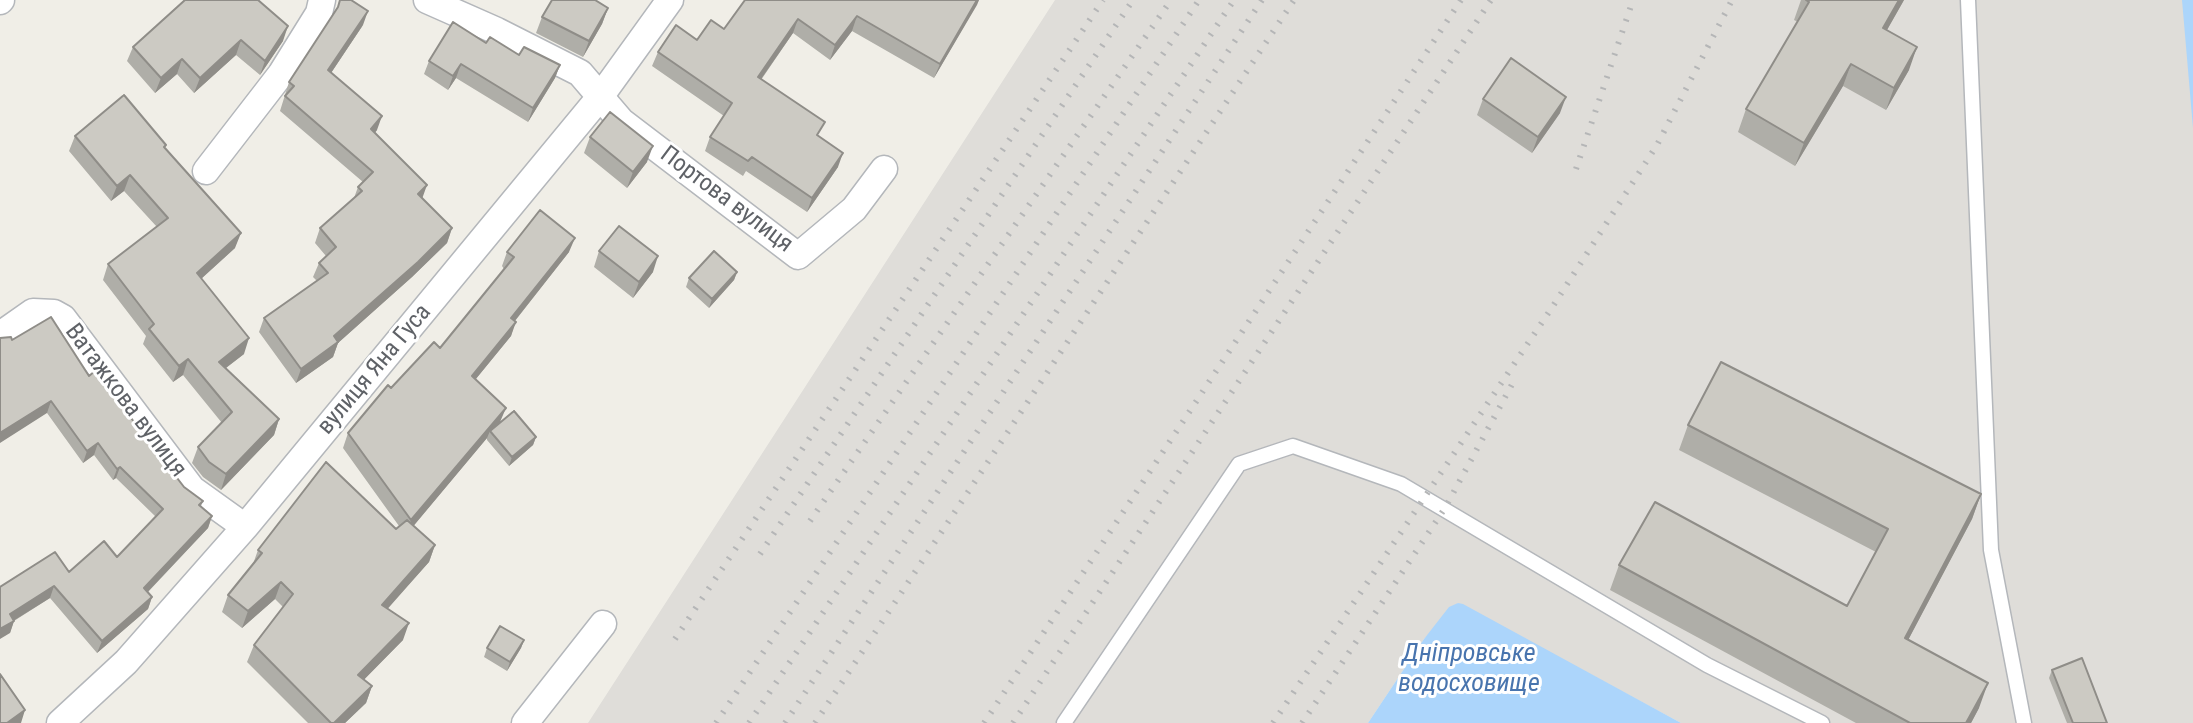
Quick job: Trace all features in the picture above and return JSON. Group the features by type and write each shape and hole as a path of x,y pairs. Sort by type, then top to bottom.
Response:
{"street":[{"path":"206,171 281,74 319,13 322,0"},
{"path":"427,0 580,73 600,97"},
{"name":"вулиця Яна Гуса","path":"60,723 126,662 245,527 600,97 670,0"},
{"name":"Портова вулиця","path":"600,97 621,121 798,256 854,209 884,169"},
{"name":"Ватажкова вулиця","path":"0,335 33,312 54,313 63,318 192,489 245,527"},
{"path":"525,723 603,624"}],"lane":[{"path":"1968,0 1991,550 2024,723"},
{"path":"1064,723 1239,464 1293,446 1401,484 1707,665 1822,723"}],"shaded area":[{"path":"1055,0 2193,0 2193,723 1681,723 1458,603 1424,639 1368,723 588,723"}],"water":[{"path":"2182,0 2193,0 2193,128"},
{"name":"Дніпровське водосховище","path":"1458,603 1681,723 1368,723 1424,639 1449,607"}],"building":[{"path":"185,0 258,0 288,26 265,61 241,40 200,78 182,59 161,78 133,47"},
{"path":"340,0 351,0 368,11 328,70 382,116 371,129 427,185 418,194 452,228 334,336 338,342 301,369 264,318 328,273 319,263 336,247 320,228 362,191 358,187 373,172 285,96 294,86 289,82"},
{"path":"552,0 595,0 608,8 589,41 542,17"},
{"path":"745,0 977,0 940,64 857,16 835,45 798,19 758,77 825,122 817,135 843,153 812,198 752,157 748,161 710,137 732,103 658,52 676,25 697,40 711,20 724,29"},
{"path":"1806,0 1899,0 1883,28 1917,47 1894,88 1851,64 1804,143 1746,109 1809,2"},
{"path":"453,22 486,43 490,37 519,55 524,47 560,65 533,108 461,64 453,76 429,61"},
{"path":"1511,58 1566,97 1538,137 1483,99"},
{"path":"124,95 166,145 164,147 241,233 197,273 249,338 219,362 279,419 226,474 209,462 198,447 232,412 188,359 179,366 149,329 154,324 108,264 168,218 130,175 117,186 75,136"},
{"path":"610,112 653,146 633,172 590,137"},
{"path":"540,210 575,238 511,318 516,322 472,376 506,408 411,520 348,433 388,385 391,388 434,342 440,348 514,257 507,252"},
{"path":"619,226 658,256 639,282 599,251"},
{"path":"714,251 737,272 712,299 689,278"},
{"path":"51,317 89,376 95,371 184,487 203,501 199,505 212,516 144,588 152,597 102,641 54,586 10,614 14,621 0,629 0,587 55,552 69,572 104,541 117,557 163,509 120,467 117,469 98,443 87,451 51,401 0,433 0,338 11,337 12,340"},
{"path":"1721,362 1981,494 1905,638 1988,683 1966,723 1910,723 1619,565 1655,502 1847,606 1888,529 1688,425"},
{"path":"514,411 536,437 512,457 490,431"},
{"path":"326,462 396,529 407,520 435,545 382,605 409,623 358,675 372,686 334,723 254,645 293,594 281,582 248,611 228,595 262,553 258,550"},
{"path":"500,626 524,640 510,662 487,648"},
{"path":"2082,658 2107,723 2073,723 2052,670"},
{"path":"0,674 25,710 7,723 0,723"}],"railway":[{"path":"675,639 1103,0"},
{"path":"760,554 1133,0"},
{"path":"810,521 1171,0"},
{"path":"716,723 1199,0"},
{"path":"749,723 1234,0"},
{"path":"785,723 1262,0"},
{"path":"815,723 1294,0"},
{"path":"984,723 1461,0"},
{"path":"1013,723 1491,0"},
{"path":"1576,169 1633,0"},
{"path":"1273,723 1553,306 1657,145 1732,0"},
{"path":"1302,723 1445,508 1516,377"}]}
